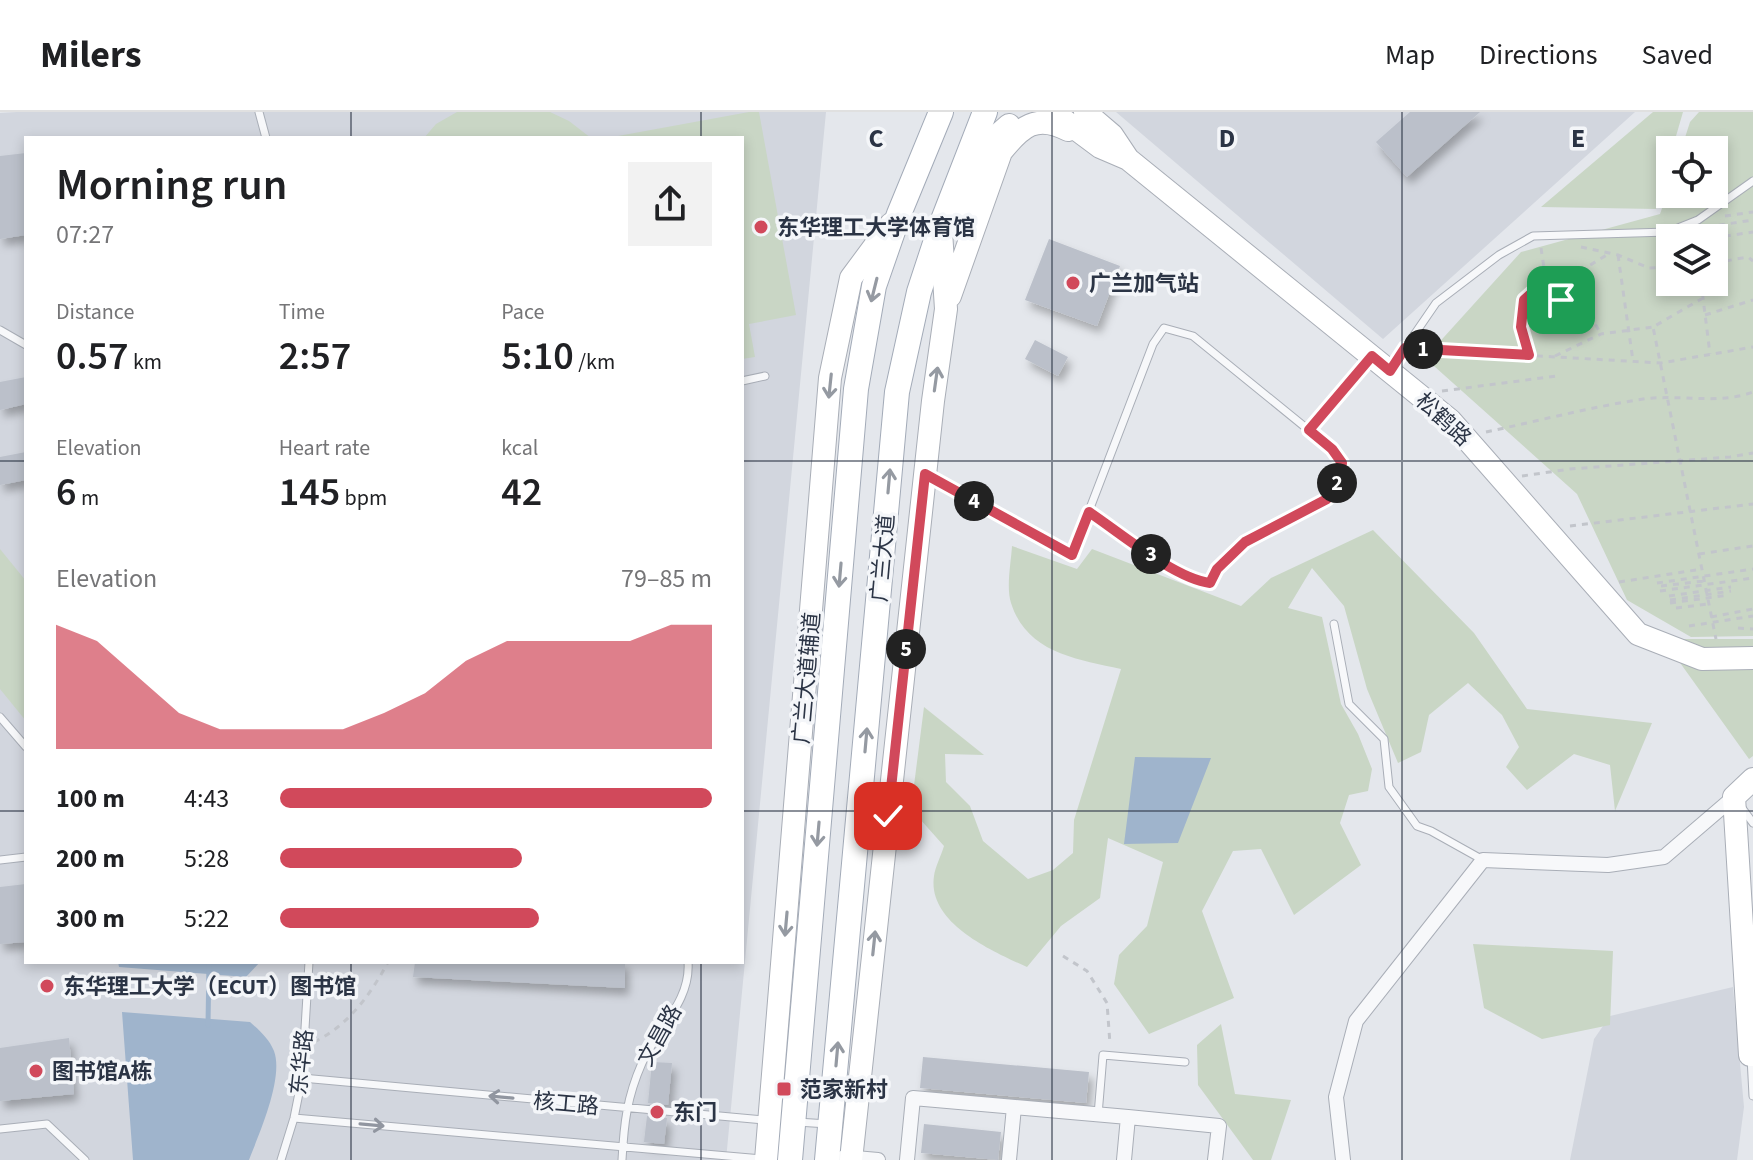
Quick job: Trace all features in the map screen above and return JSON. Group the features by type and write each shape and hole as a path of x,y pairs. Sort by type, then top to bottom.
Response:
{"main road":[{"path":"921,162 926,122 923,112"},
{"name":"广兰大道","path":"790,1160 782,1121 856,389 874,286 899,214 941,112"},
{"name":"广兰大道","path":"839,1158 830,1124 897,392 919,292 941,225 985,112"},
{"name":"松鹤路","path":"1085,112 1112,135 1128,159"},
{"path":"943,253 985,146 1018,119 1034,116 1054,118"},
{"path":"946,309 1001,152 1014,135 1027,125 1054,118"},
{"name":"松鹤路","path":"1054,118 1100,147 1128,159 1450,420 1638,634 1702,659 1753,658"},
{"path":"839,1158 946,309 941,225"},
{"path":"1752,1055 1734,797 1753,779"},
{"path":"766,1160 782,1121"}],"street":[{"path":"1343,1160 1336,1097 1356,1021 1483,860 1608,865 1664,857 1734,797"},
{"path":"907,1160 913,1098 1219,1126 1215,1160"},
{"path":"1009,1160 1014,1107"},
{"path":"1124,1160 1128,1117"},
{"path":"839,1158 878,1160"}],"lane":[{"path":"259,112 265,136"},
{"path":"1390,371 1436,303 1499,255 1533,236 1668,232 1698,220 1753,181"},
{"path":"925,474 1072,555 1153,344 1164,328 1193,336 1332,449 1342,463 1338,480 1327,499 1245,542 1217,569 1210,583 1174,570 1089,512"},
{"path":"0,330 24,344"},
{"path":"1309,430 1372,356"},
{"path":"744,381 765,376"},
{"path":"1334,624 1349,704 1384,739 1389,787 1417,826 1483,860"},
{"path":"2,722 24,745"},
{"path":"1734,797 1753,823"},
{"path":"0,860 24,857"},
{"name":"东华路","path":"281,1160 302,1078 309,964"},
{"name":"文昌路","path":"622,1160 625,1108 643,1061 673,1013 689,978 688,964"},
{"path":"1098,1115 1103,1055 1185,1062"},
{"path":"1752,1055 1753,1096"},
{"name":"核工路","path":"302,1078 830,1124"},
{"name":"核工路","path":"294,1118 772,1160"},
{"path":"0,1129 47,1124 85,1160"}],"path":[{"path":"1728,236 1753,232"},
{"path":"1533,236 1539,237 1547,288"},
{"path":"1582,247 1656,268"},
{"path":"1529,355 1521,327 1524,300 1534,291 1567,279 1610,253"},
{"path":"1618,255 1633,361"},
{"path":"1728,261 1751,258"},
{"path":"1567,279 1561,300 1563,313 1575,322 1594,322 1601,334"},
{"path":"1553,356 1601,334 1653,327 1703,298 1710,354"},
{"path":"1705,315 1753,300"},
{"path":"1653,327 1720,660"},
{"path":"1405,348 1661,363 1753,347"},
{"path":"1418,394 1557,376"},
{"path":"1479,433 1643,399 1738,398 1753,392"},
{"path":"1503,480 1570,469 1753,453"},
{"path":"1546,529 1753,504"},
{"path":"1699,554 1753,546"},
{"path":"1595,585 1702,569"},
{"path":"1676,608 1706,590 1753,569"},
{"path":"1706,590 1669,600 1753,578"},
{"path":"1659,586 1730,591 1706,590 1659,586"},
{"path":"1711,617 1753,609"},
{"path":"1689,626 1753,616"},
{"path":"1738,628 1753,629"},
{"path":"1063,956 1087,971 1107,1003 1111,1056"},
{"path":"304,1047 327,1036 360,1006 387,964"}],"shaded area":[{"path":"826,112 726,1160 0,1160 0,113"},
{"path":"1116,112 1635,112 1383,339"},
{"path":"1733,987 1744,1107 1737,1160 1570,1160 1594,1039 1610,1016"}],"green space":[{"path":"457,112 550,112 569,121 588,136 426,136 436,124"},
{"name":"东华理工大学体育馆","path":"759,112 796,315 749,324 755,357 744,359 744,136 618,136"},
{"path":"1653,112 1683,112 1676,136 1656,136 1656,209 1541,207"},
{"path":"1699,112 1753,112 1753,636 1691,637 1627,600 1577,494 1425,358 1521,252 1660,214 1662,208 1728,208 1728,136 1686,136 1690,122"},
{"path":"1373,530 1474,633 1527,709 1652,723 1615,811 1610,765 1574,754 1527,790 1506,767 1519,747 1502,715 1468,683 1429,715 1421,752 1398,763 1367,689 1344,606 1312,568 1288,608 1322,617 1341,704 1358,734 1372,769 1368,791 1349,795 1340,823 1361,865 1294,915 1261,849 1233,851 1202,911 1234,998 1149,1034 1114,984 1119,955 1147,926 1163,862 1108,838 1100,898 1061,926 1027,967 980,944 951,921 935,893 935,873 944,846 911,809 924,707 984,755 945,754 946,782 970,806 983,841 1028,879 1053,870 1073,853 1074,820 1121,669 1055,651 1029,633 1018,620 1011,603 1012,546 1077,569 1092,549 1241,606 1271,578"},
{"path":"0,549 24,579 24,719 0,689"},
{"path":"1663,639 1753,639 1753,756 1749,759"},
{"path":"1473,944 1613,951 1610,1025 1542,1039 1484,1008"},
{"path":"1221,1024 1235,1094 1291,1100 1271,1160 1253,1160 1198,1085 1197,1045"}],"water":[{"path":"1135,757 1211,758 1178,843 1124,844"},
{"path":"118,964 258,964 246,977 119,967"},
{"path":"122,1012 250,1022 264,1035 274,1051 276,1076 269,1106 249,1160 133,1160"}],"building":[{"path":"1410,112 1480,112 1407,177 1376,142"},
{"path":"24,153 24,235 0,239 0,156"},
{"name":"广兰加气站","path":"1049,239 1120,266 1097,326 1025,300"},
{"name":"广兰加气站","path":"1035,340 1068,357 1058,376 1025,359"},
{"path":"24,377 24,404 0,410 0,382"},
{"path":"24,452 24,480 0,485 0,457"},
{"path":"24,884 24,942 0,944 0,887"},
{"path":"415,964 625,964 625,988 413,977"},
{"name":"图书馆A栋","path":"69,1038 74,1094 0,1101 0,1048"},
{"path":"923,1057 1089,1072 1086,1103 920,1088"},
{"path":"652,1062 672,1063 668,1105 648,1103"},
{"path":"647,1116 667,1118 664,1144 644,1142"},
{"path":"924,1124 1001,1132 998,1160 921,1153"}],"waterway":[{"path":"208,1025 209,964"}],"place":[{"name":"东华理工大学体育馆","path":"761,227"},
{"name":"广兰加气站","path":"1073,283"},
{"name":"东华理工大学（ECUT）图书馆","path":"47,986"},
{"name":"图书馆A栋","path":"36,1071"},
{"name":"范家新村","path":"784,1089"},
{"name":"东门","path":"657,1112"}],"route":[{"path":"888,816 925,474 1072,555 1089,512 1174,570 1210,583 1217,569 1245,542 1327,499 1338,480 1342,463 1332,449 1309,430 1372,356 1390,371 1405,348 1529,355 1521,327 1524,300 1534,291 1567,279 1561,300"}]}
